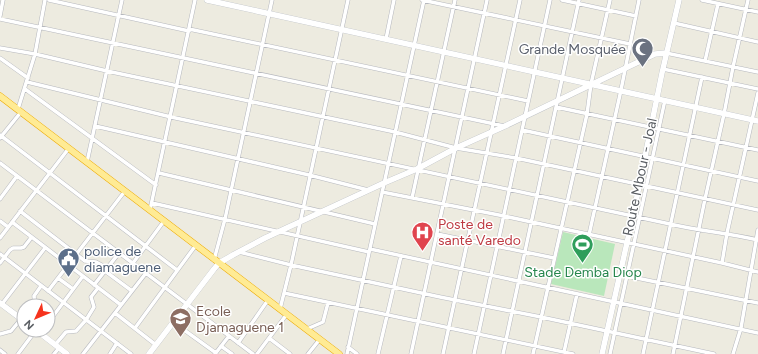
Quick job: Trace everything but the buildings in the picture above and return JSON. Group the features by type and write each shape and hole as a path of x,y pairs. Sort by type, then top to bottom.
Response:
{"highway":[{"path":"0,96 339,354"}],"main road":[{"path":"207,0 755,120"},
{"name":"Route Mbour - Joal","path":"602,354 633,216 662,69 679,0"},
{"path":"149,354 217,261 368,190 418,169 456,148 525,117 655,54 666,53"},
{"path":"1,304 16,315"},
{"path":"47,338 67,354"}],"street":[{"path":"0,16 3,0"},
{"path":"45,0 35,54 19,111 1,136 177,270"},
{"path":"49,0 528,101"},
{"path":"87,162 122,0"},
{"path":"150,210 196,0"},
{"path":"217,261 272,0"},
{"path":"280,309 291,265 299,222 348,0"},
{"path":"386,39 394,0"},
{"path":"347,354 408,76 423,0 630,44"},
{"path":"412,198 455,0"},
{"path":"411,354 487,0"},
{"path":"443,354 520,0"},
{"path":"474,354 550,0"},
{"path":"562,0 579,2 636,16"},
{"path":"533,354 610,0"},
{"path":"589,235 615,120 639,0"},
{"path":"702,0 758,12"},
{"path":"673,354 748,0"},
{"path":"503,354 579,2"},
{"path":"705,61 718,4"},
{"path":"0,19 505,126"},
{"path":"674,23 758,42"},
{"path":"0,48 35,54 250,102 395,132 456,148 516,158 758,210"},
{"path":"666,53 758,72"},
{"path":"0,58 28,80 171,117 595,207 699,231 727,233 757,239"},
{"path":"662,69 758,89"},
{"path":"643,354 702,77"},
{"path":"25,89 156,185"},
{"path":"722,263 727,233 746,148 755,120 758,93"},
{"path":"610,354 665,100"},
{"path":"556,107 758,150"},
{"path":"95,126 238,160 310,175 368,190"},
{"path":"522,130 758,181"},
{"path":"0,238 69,148"},
{"path":"0,163 253,354"},
{"path":"159,173 232,189 375,224"},
{"path":"0,198 17,176"},
{"path":"48,291 125,191"},
{"path":"382,192 475,212 504,216 758,272"},
{"path":"152,203 278,232 430,262 681,317 741,328 758,333"},
{"path":"20,211 85,261 98,262 132,291"},
{"path":"0,221 8,227"},
{"path":"133,263 164,221"},
{"path":"12,222 31,238 121,305"},
{"path":"733,354 741,328 758,230"},
{"path":"437,234 554,258"},
{"path":"0,263 2,256 13,248 24,247 31,238"},
{"path":"135,328 196,245"},
{"path":"1,304 45,248"},
{"path":"238,252 291,265 714,354"},
{"path":"94,285 119,253"},
{"path":"2,256 131,354"},
{"path":"378,354 401,256"},
{"path":"83,354 146,273"},
{"path":"56,311 83,276"},
{"path":"627,276 658,281 758,303"},
{"path":"58,278 73,289"},
{"path":"34,298 34,296 42,286"},
{"path":"54,354 66,332 76,331 86,320 93,309 91,297 98,288"},
{"path":"284,293 573,354"},
{"path":"564,352 577,294"},
{"path":"238,343 268,300"},
{"path":"307,329 323,322 328,303"},
{"path":"115,313 156,345"},
{"path":"258,354 287,314"},
{"path":"173,322 215,354 229,336"},
{"path":"0,334 11,331 16,326"},
{"path":"18,354 33,338"},
{"path":"269,338 290,354"},
{"path":"308,354 320,339"},
{"path":"110,354 117,343"},
{"path":"221,346 232,354"},
{"path":"348,347 357,354"},
{"path":"0,350 5,354"}],"green space":[{"name":"Stade Demba Diop","path":"563,232 615,244 604,296 551,284"}],"place":[{"name":"Grande Mosquée","path":"642,68"},
{"name":"Poste de santé Varedo","path":"422,252"},
{"name":"Stade Demba Diop","path":"583,264"},
{"name":"police de diamaguene","path":"69,278"},
{"name":"Ecole Djamaguene 1","path":"181,338"}]}
